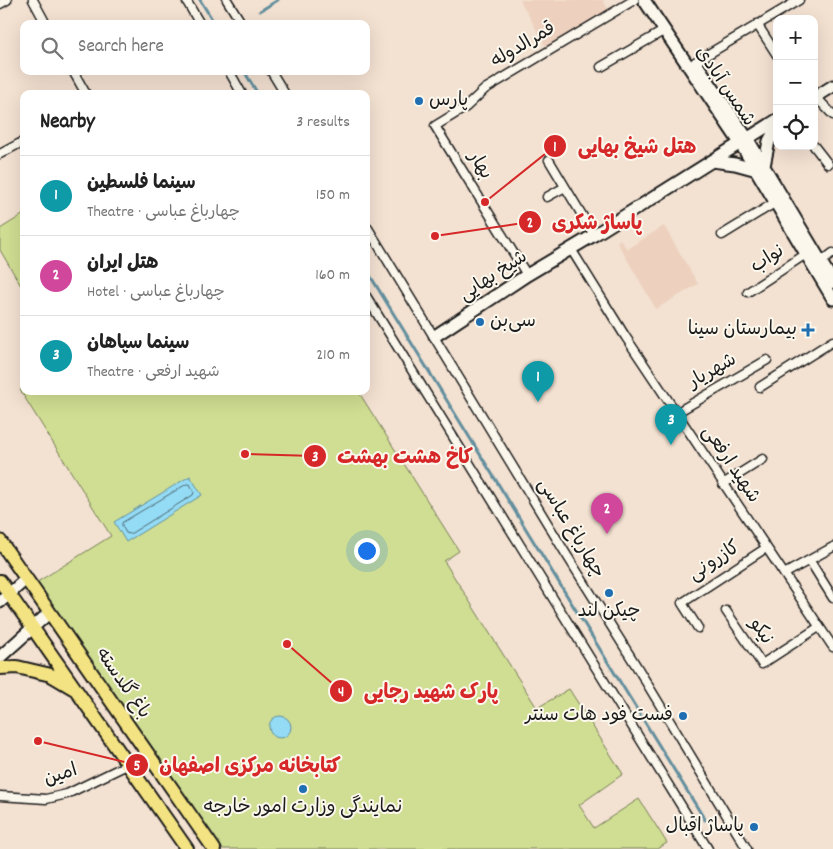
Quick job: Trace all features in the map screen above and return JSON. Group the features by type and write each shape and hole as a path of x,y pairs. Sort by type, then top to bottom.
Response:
{"main road":[{"name":"شمس آبادی","path":"644,0 744,141"},
{"name":"شمس آبادی","path":"654,0 696,62 760,168 833,282"},
{"path":"818,95 833,86"},
{"name":"شیخ بهایی","path":"435,336 527,276 773,123"},
{"path":"712,161 760,168 773,134"},
{"name":"شمس آبادی","path":"760,168 776,202 833,299"},
{"name":"باغ گلدسته","path":"0,541 214,849"},
{"path":"5,597 26,579"},
{"path":"0,581 5,597 33,627 187,849"},
{"path":"0,657 49,613"},
{"path":"0,668 17,667 51,674 79,692"}],"street":[{"path":"0,4 7,0"},
{"path":"33,0 44,20"},
{"path":"186,0 198,20"},
{"path":"227,0 240,20"},
{"name":"قمرالدوله","path":"435,126 466,107 484,88 634,0"},
{"path":"696,62 799,0"},
{"path":"757,24 773,49"},
{"path":"601,67 664,30"},
{"path":"75,75 84,90"},
{"path":"230,75 240,90"},
{"path":"273,75 283,90"},
{"path":"818,100 833,115"},
{"name":"بهار","path":"435,126 527,276"},
{"path":"0,154 20,143"},
{"path":"817,150 828,164"},
{"path":"549,160 594,235"},
{"path":"547,197 565,187"},
{"path":"722,235 776,202"},
{"name":"چهارباغ عباسی","path":"370,231 747,849"},
{"name":"شهید ارفعی","path":"571,249 625,336 833,648"},
{"path":"821,262 833,253"},
{"name":"نواب","path":"748,292 806,254"},
{"path":"370,302 708,849"},
{"name":"شهریار","path":"760,386 833,341"},
{"name":"شهریار","path":"676,413 767,360"},
{"path":"723,484 764,459"},
{"name":"کازرونی","path":"698,628 682,603 766,548"},
{"path":"784,574 833,548"},
{"path":"810,561 833,598"},
{"name":"نیکو","path":"726,611 762,664 819,627"},
{"name":"امین","path":"0,796 46,799 67,794 128,765"}],"shaded area":[{"path":"520,0 603,0 609,11 546,47"},
{"path":"664,226 698,284 656,309 617,242 620,239 627,249"}],"green space":[{"path":"20,216 20,284 0,250 0,229"},
{"path":"23,395 361,395 459,551 444,561 537,708 569,689 623,774 579,805 594,828 639,799 667,843 657,849 223,849 34,584 111,536"}],"water":[{"path":"190,476 202,495 126,542 114,522"},
{"path":"280,716 290,723 291,727 284,737 280,738 270,731 269,727 276,717"}],"waterway":[{"path":"200,0 212,20"},
{"path":"260,11 278,0"},
{"path":"246,75 256,90"},
{"path":"370,276 705,820"}],"place":[{"name":"پارس","path":"419,101"},
{"name":"هتل شیخ بهایی","path":"485,202"},
{"name":"پاساژ شکری","path":"435,236"},
{"name":"سی‌بن","path":"480,322"},
{"name":"بیمارستان سینا","path":"808,330"},
{"name":"سینما فلسطین","path":"538,402"},
{"name":"سینما سپاهان","path":"671,445"},
{"name":"کاخ هشت بهشت","path":"245,454"},
{"name":"هتل ایران","path":"607,534"},
{"name":"چیکن لند","path":"609,593"},
{"name":"پارک شهید رجایی","path":"287,644"},
{"name":"فست فود هات سنتر","path":"683,716"},
{"name":"کتابخانه مرکزی اصفهان","path":"38,741"},
{"name":"نمایندگی وزارت امور خارجه","path":"303,789"},
{"name":"پاساژ اقبال","path":"754,827"}]}
